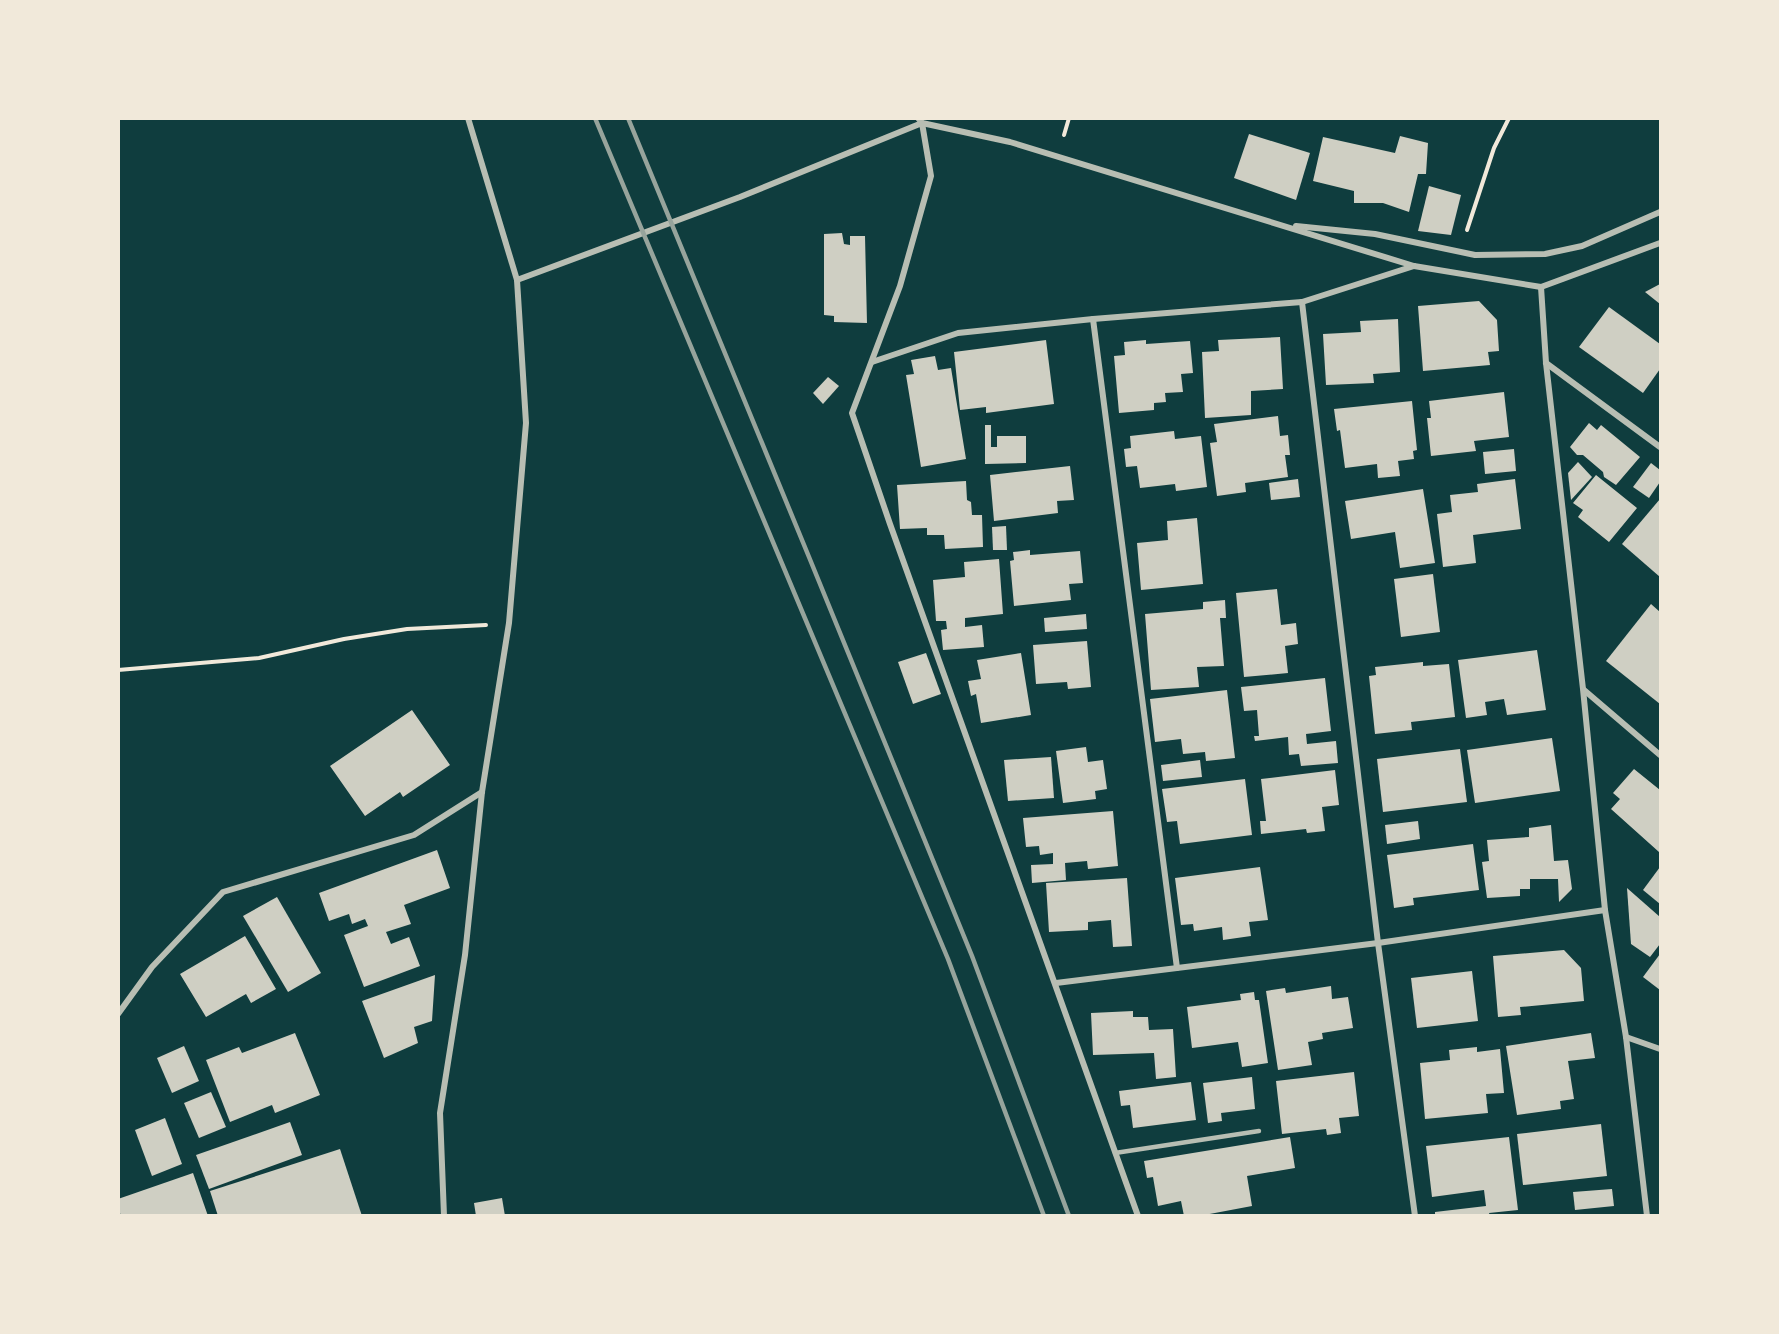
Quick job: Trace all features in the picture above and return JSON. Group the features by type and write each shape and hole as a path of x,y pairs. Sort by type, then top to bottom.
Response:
{"street":[{"path":"444,1215 440,1113 465,956 482,792 508,623 526,423 518,280 468,118"},
{"path":"518,280 740,197 920,121 1010,142 1414,266 1541,287 1660,243"},
{"path":"920,121 931,176 900,286 852,413 1138,1215"},
{"path":"1281,225 1375,234 1475,255 1545,254 1582,246 1660,212"},
{"path":"872,362 958,333 1093,319 1302,302 1414,266"},
{"path":"1541,287 1546,363 1584,689 1605,909 1626,1037 1647,1215"},
{"path":"1302,302 1378,943 1414,1215"},
{"path":"1093,319 1177,968"},
{"path":"1546,363 1660,447"},
{"path":"1584,689 1660,755"},
{"path":"118,1014 152,967 223,892 414,835 482,792"},
{"path":"1056,983 1378,943 1605,909"},
{"path":"1626,1037 1660,1049"}],"lane":[{"path":"1115,1154 1259,1131"}],"path":[{"path":"1460,252 1494,148 1509,118"},
{"path":"118,670 259,658 407,628 508,623"}],"building":[{"path":"1249,134 1310,153 1296,200 1234,178"},
{"path":"1400,136 1428,143 1426,174 1418,174 1409,212 1383,203 1354,203 1354,191 1313,181 1323,137 1395,153"},
{"path":"1429,186 1461,195 1451,235 1418,231"},
{"path":"842,233 844,244 850,245 850,236 865,236 867,323 834,322 834,316 824,315 824,234"},
{"path":"1660,284 1660,304 1645,292"},
{"path":"1479,301 1497,320 1499,351 1488,352 1490,365 1423,371 1418,306"},
{"path":"1609,307 1660,344 1660,369 1643,393 1579,347"},
{"path":"1398,319 1400,372 1373,374 1374,383 1326,385 1323,334 1361,332 1360,321"},
{"path":"1280,337 1283,389 1251,391 1251,415 1205,418 1202,352 1219,351 1218,340"},
{"path":"1046,340 1054,404 986,413 986,407 960,410 954,352"},
{"path":"1146,340 1146,344 1190,341 1193,373 1181,374 1183,392 1165,393 1166,402 1154,403 1154,410 1119,413 1114,356 1125,355 1124,342"},
{"path":"935,356 938,370 951,368 966,459 921,467 906,375 914,374 911,360"},
{"path":"828,377 839,386 823,404 813,393"},
{"path":"1504,392 1509,437 1474,441 1476,451 1431,456 1427,418 1431,418 1429,401"},
{"path":"1412,401 1417,450 1413,451 1414,459 1398,461 1400,476 1378,478 1377,464 1345,468 1340,430 1337,431 1334,409"},
{"path":"1278,416 1280,436 1288,435 1290,455 1285,455 1288,477 1245,483 1246,492 1217,496 1210,443 1217,442 1214,424"},
{"path":"1589,423 1597,430 1601,425 1640,457 1616,485 1604,477 1603,472 1583,455 1577,455 1570,447"},
{"path":"985,425 991,425 991,447 997,447 997,436 1026,436 1026,463 985,464"},
{"path":"1174,431 1175,439 1201,436 1207,487 1176,491 1175,484 1140,488 1137,466 1126,467 1124,449 1131,448 1130,436"},
{"path":"1514,449 1516,471 1485,474 1483,452"},
{"path":"1578,462 1592,477 1571,500 1568,473"},
{"path":"1651,463 1660,470 1660,482 1649,498 1633,487"},
{"path":"1070,466 1074,500 1057,501 1058,513 994,521 990,475"},
{"path":"1596,475 1637,508 1609,542 1578,517 1583,510 1573,503"},
{"path":"1298,479 1300,497 1271,500 1269,483"},
{"path":"1515,479 1521,529 1473,535 1476,563 1443,567 1437,514 1452,512 1450,495 1478,492 1477,484"},
{"path":"966,481 967,500 971,502 972,515 982,515 983,547 945,549 944,535 927,535 927,528 900,529 897,485"},
{"path":"1423,489 1435,563 1400,568 1395,532 1351,539 1345,501"},
{"path":"1660,499 1660,577 1622,544"},
{"path":"1197,518 1203,584 1141,590 1137,543 1168,540 1167,521"},
{"path":"1006,526 1007,550 993,550 992,527"},
{"path":"1030,550 1030,555 1080,551 1083,583 1069,584 1071,600 1014,606 1010,561 1014,560 1013,552"},
{"path":"999,559 1003,614 965,618 965,627 982,625 984,647 943,650 941,630 947,629 946,621 936,621 933,580 965,577 964,562"},
{"path":"1433,574 1440,632 1401,637 1394,579"},
{"path":"1277,589 1281,625 1296,623 1298,644 1285,646 1288,673 1244,677 1236,593"},
{"path":"1225,600 1226,618 1220,618 1224,666 1197,667 1199,687 1151,690 1145,614 1203,609 1203,602"},
{"path":"1651,604 1660,612 1660,704 1606,661"},
{"path":"1086,614 1087,629 1045,632 1044,618"},
{"path":"1087,641 1091,687 1068,689 1067,682 1036,684 1033,645"},
{"path":"1537,650 1546,710 1507,715 1504,699 1485,702 1487,715 1466,718 1458,660"},
{"path":"926,653 941,694 913,704 898,662"},
{"path":"1021,653 1031,715 981,723 976,694 971,696 968,681 981,679 977,660"},
{"path":"1423,662 1423,666 1449,664 1455,717 1411,722 1412,730 1375,734 1369,676 1376,675 1375,667"},
{"path":"1325,678 1331,731 1306,734 1307,744 1336,741 1338,763 1301,766 1299,754 1289,755 1288,737 1255,741 1254,736 1259,736 1257,710 1244,711 1241,687"},
{"path":"1227,690 1235,758 1206,761 1205,752 1183,754 1181,739 1155,742 1150,699"},
{"path":"412,710 450,765 403,797 400,792 365,816 330,766"},
{"path":"1552,738 1560,791 1475,803 1467,750"},
{"path":"1086,747 1088,762 1103,760 1107,789 1095,791 1096,799 1063,803 1056,751"},
{"path":"1460,749 1467,802 1383,812 1377,759"},
{"path":"1051,757 1054,798 1008,801 1004,760"},
{"path":"1200,760 1202,777 1163,781 1161,765"},
{"path":"1634,769 1660,790 1659,852 1611,809 1620,799 1613,793"},
{"path":"1335,770 1339,805 1322,807 1325,831 1307,833 1306,829 1261,834 1260,821 1266,821 1261,779"},
{"path":"1245,779 1252,835 1180,844 1177,821 1167,822 1162,789"},
{"path":"1113,811 1118,866 1088,869 1087,861 1065,863 1066,880 1032,883 1031,865 1053,864 1053,853 1040,855 1039,846 1026,847 1023,818"},
{"path":"1418,821 1420,839 1387,844 1385,825"},
{"path":"1551,825 1554,861 1568,860 1572,889 1559,902 1558,879 1530,879 1530,889 1520,889 1520,896 1487,898 1482,862 1489,861 1487,840 1529,837 1529,828"},
{"path":"1473,844 1479,890 1413,898 1414,905 1394,908 1387,855"},
{"path":"437,850 450,888 404,905 411,924 386,932 391,944 409,937 420,966 364,987 344,935 368,926 365,919 352,924 349,914 329,921 319,893"},
{"path":"1260,867 1268,920 1249,922 1251,936 1223,940 1222,927 1194,931 1193,924 1181,925 1175,878"},
{"path":"1660,867 1660,904 1643,890"},
{"path":"1127,878 1132,946 1113,947 1111,920 1088,922 1088,930 1049,932 1046,883"},
{"path":"1627,888 1660,917 1660,944 1650,957 1631,944"},
{"path":"277,897 321,973 288,992 243,916"},
{"path":"245,936 276,989 251,1003 246,994 206,1017 180,974"},
{"path":"1564,950 1581,968 1584,1001 1520,1007 1521,1015 1498,1017 1493,956"},
{"path":"1660,954 1660,990 1643,977"},
{"path":"1472,971 1478,1021 1417,1028 1411,978"},
{"path":"435,975 432,1021 414,1027 418,1043 384,1058 362,1001"},
{"path":"1331,986 1332,999 1348,997 1353,1028 1322,1033 1323,1039 1308,1042 1312,1065 1278,1070 1266,991 1285,988 1286,993"},
{"path":"1254,992 1255,1000 1259,1000 1268,1063 1242,1067 1238,1042 1192,1048 1187,1007 1241,1000 1240,994"},
{"path":"1133,1011 1133,1017 1148,1017 1149,1030 1173,1029 1176,1077 1156,1079 1154,1053 1093,1055 1091,1013"},
{"path":"295,1033 320,1095 275,1113 272,1105 230,1122 206,1060 239,1047 242,1053"},
{"path":"1591,1033 1595,1058 1568,1061 1574,1099 1560,1101 1561,1109 1517,1115 1506,1046"},
{"path":"184,1046 199,1081 172,1093 157,1058"},
{"path":"1477,1047 1477,1052 1500,1049 1504,1093 1486,1094 1488,1113 1425,1119 1420,1063 1450,1060 1449,1050"},
{"path":"1354,1072 1359,1116 1339,1118 1341,1133 1327,1135 1326,1129 1282,1134 1276,1081"},
{"path":"1252,1077 1255,1109 1221,1113 1222,1121 1208,1123 1203,1083"},
{"path":"1191,1082 1196,1120 1133,1128 1130,1105 1121,1106 1119,1091"},
{"path":"211,1092 226,1127 199,1138 184,1103"},
{"path":"165,1118 182,1164 152,1176 135,1130"},
{"path":"290,1122 302,1155 209,1189 196,1155"},
{"path":"1601,1124 1607,1176 1523,1185 1517,1134"},
{"path":"1290,1137 1295,1168 1247,1176 1252,1206 1199,1216 1184,1216 1181,1201 1158,1206 1153,1177 1147,1178 1144,1161"},
{"path":"1509,1137 1518,1210 1489,1213 1490,1216 1435,1216 1435,1212 1486,1206 1484,1190 1432,1197 1426,1146"},
{"path":"340,1149 362,1216 218,1216 210,1191"},
{"path":"193,1173 208,1216 121,1216 118,1199"},
{"path":"1612,1189 1614,1206 1575,1210 1573,1192"},
{"path":"502,1198 505,1216 476,1216 474,1203"}],"railway":[{"path":"595,118 948,959 1044,1216"},
{"path":"628,118 972,956 1069,1216"}]}
